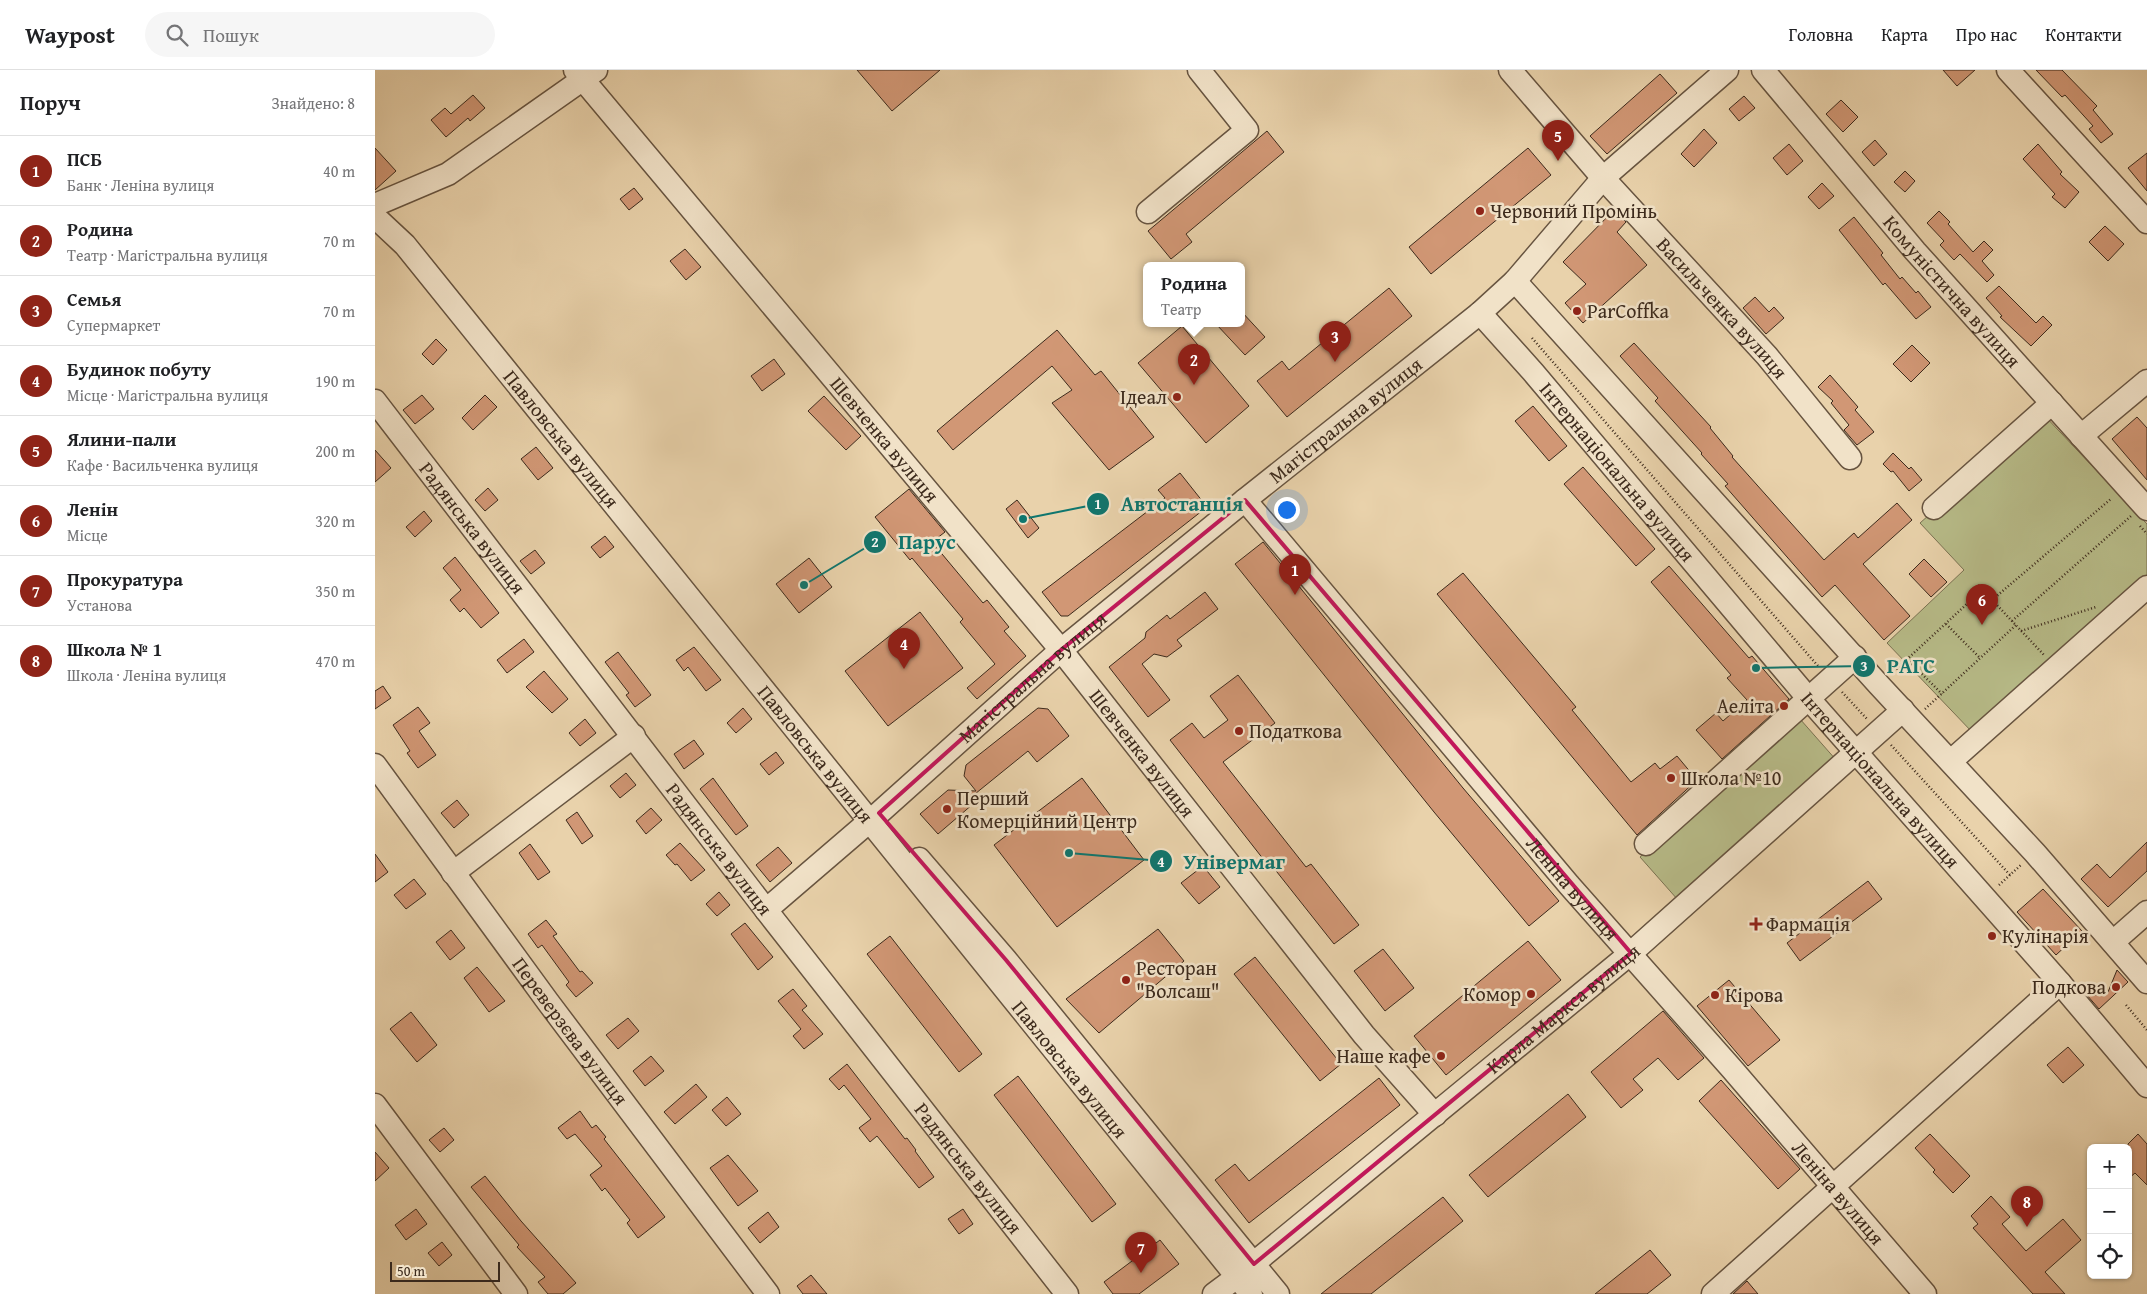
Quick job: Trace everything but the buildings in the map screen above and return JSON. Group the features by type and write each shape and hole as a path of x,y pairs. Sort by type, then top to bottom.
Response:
{"street":[{"path":"1147,212 1247,130 1199,70"},
{"name":"Васильченка вулиця","path":"1511,70 1603,178 1767,356 1850,458"},
{"name":"Магістральна вулиця","path":"766,910 1061,650 1245,500 1480,313 1515,281 1603,178 1727,70"},
{"name":"Комуністична вулиця","path":"1763,70 1915,250 2081,436 2139,513"},
{"path":"2008,70 2147,222"},
{"path":"375,205 448,174 585,74"},
{"name":"Шевченка вулиця","path":"585,74 1061,650 1364,1034 1435,1115"},
{"name":"Павловська вулиця","path":"375,217 405,245 874,816 1012,968 1247,1278 1278,1294"},
{"path":"1515,281 1908,716 2035,853 2147,982"},
{"name":"Інтернаціональна вулиця","path":"1480,313 1533,372 1808,698 2060,983 2147,1086"},
{"path":"2081,436 2147,381"},
{"name":"Радянська вулиця","path":"375,401 766,910 1067,1294"},
{"path":"1934,508 2051,403"},
{"name":"Леніна вулиця","path":"1245,500 1569,885 1631,953 1925,1294"},
{"path":"1951,761 2147,587"},
{"path":"1646,844 1829,678 1855,657"},
{"name":"Карла Маркса вулиця","path":"1214,1294 1247,1278 1435,1115 1631,953 1879,731 1908,716"},
{"path":"453,872 634,736"},
{"name":"Переверзєва вулиця","path":"375,765 548,1002 768,1294"},
{"path":"2113,942 2147,912"},
{"path":"1713,1294 2060,983"},
{"path":"375,1105 516,1294"}],"path":[{"path":"1532,338 1829,678 2010,875"},
{"path":"1992,600 2113,497"},
{"path":"2012,621 2139,513"},
{"path":"1978,585 2056,668"},
{"path":"1879,684 1982,590"},
{"path":"2021,631 2105,604"},
{"path":"1946,623 1980,658"},
{"path":"1908,716 1942,694 2015,625"},
{"path":"1907,659 1942,694"},
{"path":"1985,898 2035,853"},
{"path":"2126,1005 2147,1030"}],"highlighted area":[{"path":"1245,500 1631,953 1254,1264 1006,960 879,813 1061,650"}],"green space":[{"path":"2043,414 2147,524 2147,580 1973,733 1887,643 1964,570 1920,523"},
{"path":"1800,719 1837,761 1678,900 1640,857"}],"place":[{"name":"Ялини-пали","path":"1558,161"},
{"name":"Червоний Промінь","path":"1480,211"},
{"name":"ParCoffka","path":"1577,311"},
{"name":"Семья","path":"1335,362"},
{"name":"Родина","path":"1194,385"},
{"name":"Ідеал","path":"1177,397"},
{"name":"Автостанція","path":"1023,519"},
{"name":"Парус","path":"804,585"},
{"name":"ПСБ","path":"1295,595"},
{"name":"Ленін","path":"1982,625"},
{"name":"РАГС","path":"1756,668"},
{"name":"Будинок побуту","path":"904,669"},
{"name":"Аеліта","path":"1784,706"},
{"name":"Податкова","path":"1239,731"},
{"name":"Школа №10","path":"1671,778"},
{"name":"Перший Комерційний Центр","path":"947,809"},
{"name":"Універмаг","path":"1069,853"},
{"name":"Фармація","path":"1756,924"},
{"name":"Кулінарія","path":"1992,936"},
{"name":"Ресторан \"Волсаш\"","path":"1126,980"},
{"name":"Подкова","path":"2116,987"},
{"name":"Комор","path":"1531,994"},
{"name":"Кірова","path":"1715,995"},
{"name":"Наше кафе","path":"1441,1056"},
{"name":"Школа № 1","path":"2027,1227"},
{"name":"Прокуратура","path":"1141,1273"}]}
